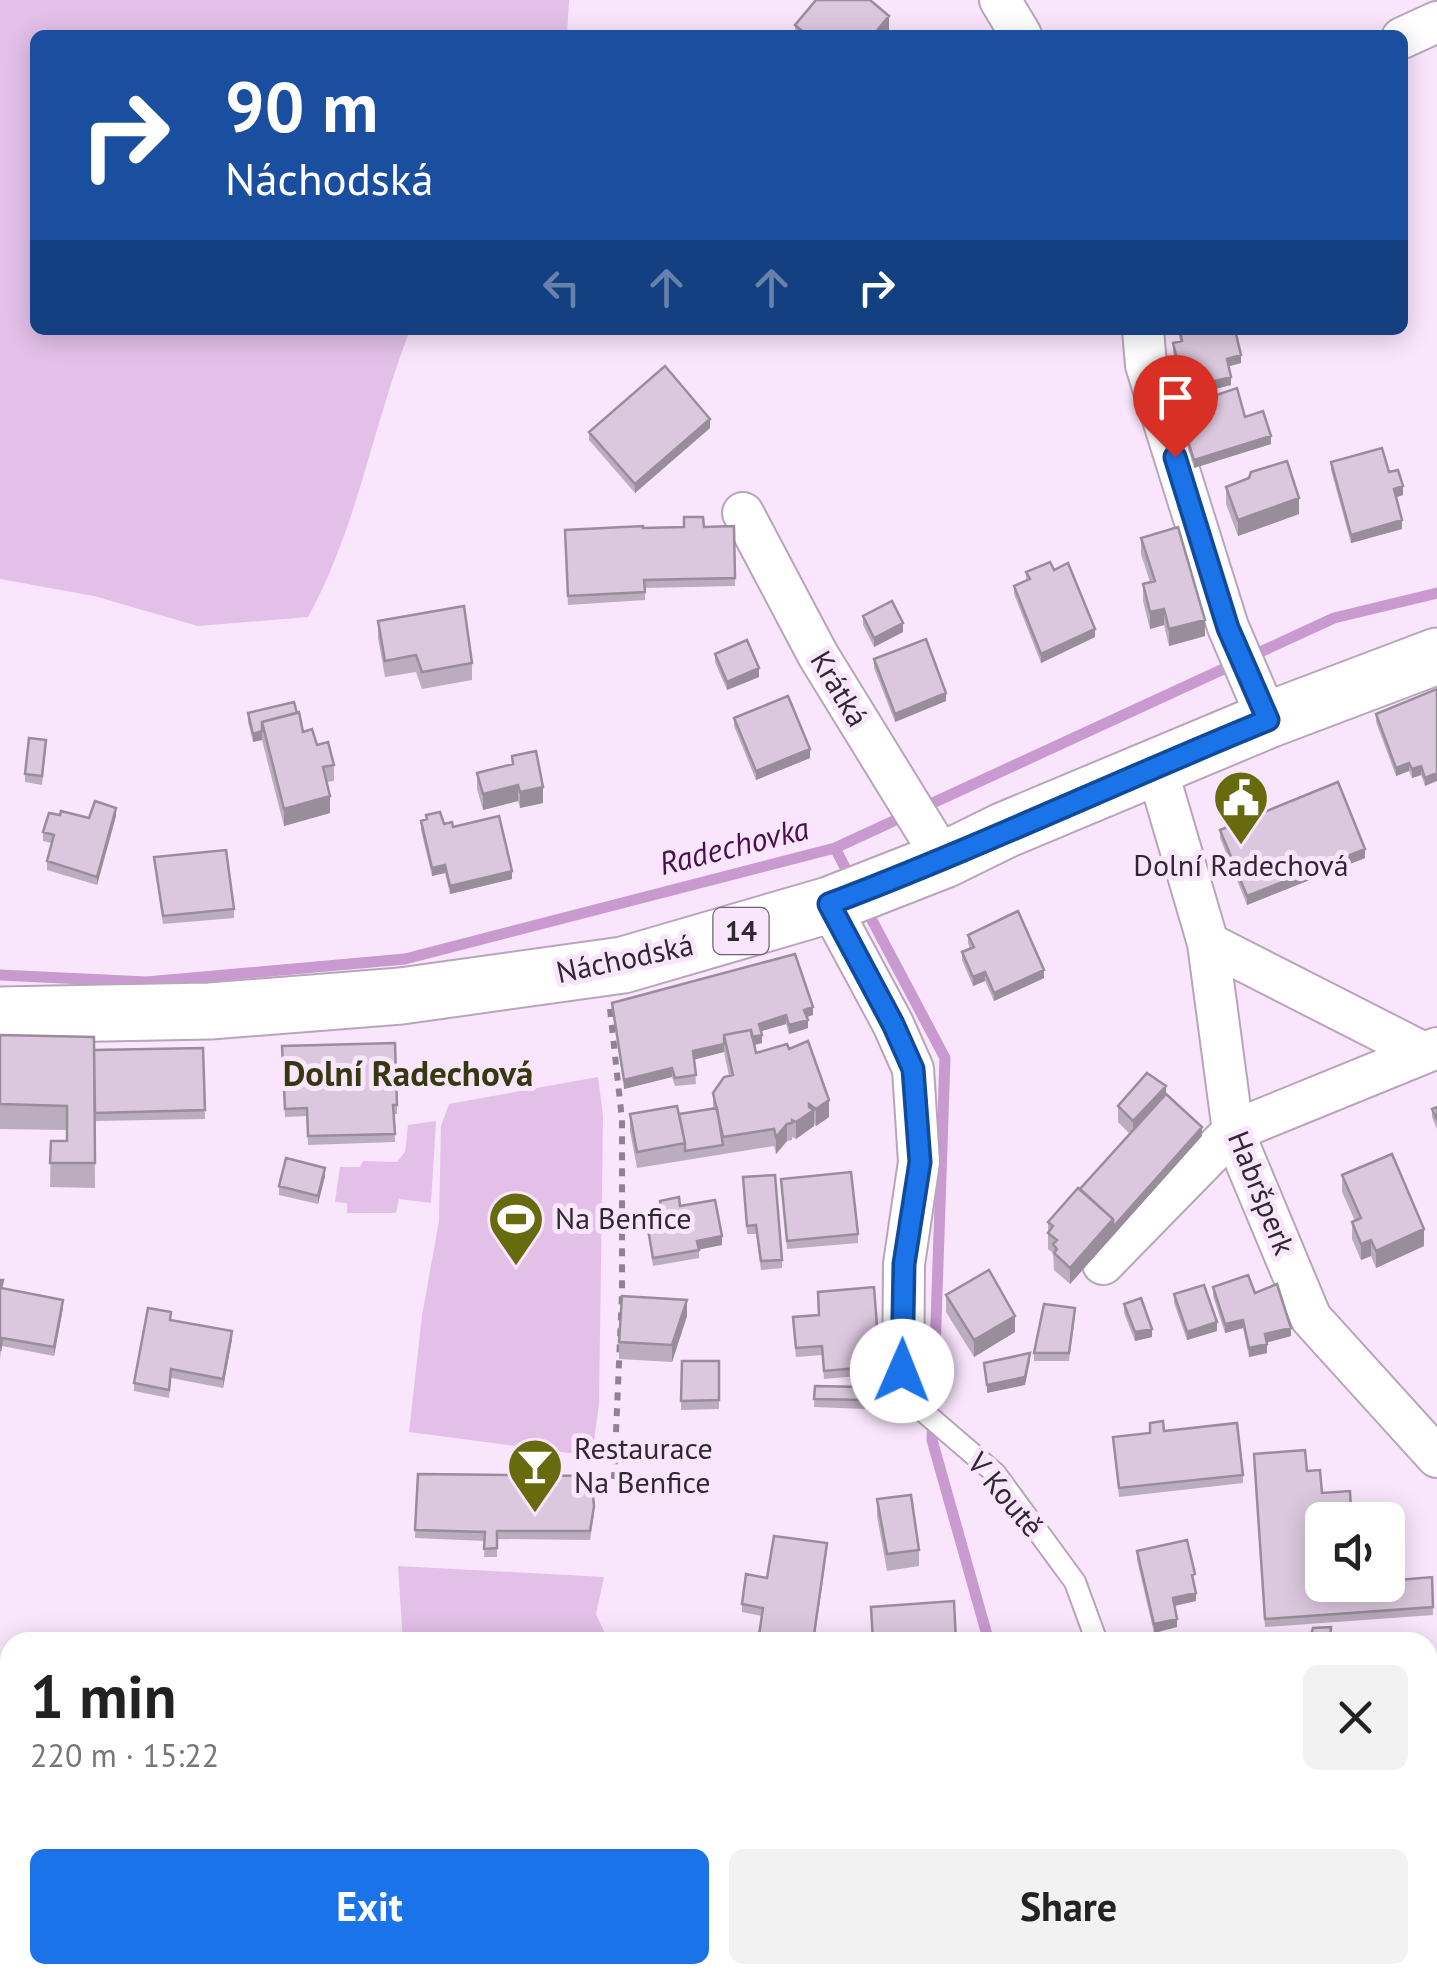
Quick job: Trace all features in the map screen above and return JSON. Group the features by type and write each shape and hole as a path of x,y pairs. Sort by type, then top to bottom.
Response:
{"main road":[{"name":"Náchodská","path":"0,1016 210,1011 401,996 606,968 829,904 944,860 1268,720 1437,656"}],"street":[{"path":"1000,0 1018,30"},
{"path":"1408,35 1437,22"},
{"path":"1143,335 1146,365 1228,628 1268,720"},
{"name":"Krátká","path":"744,512 818,655 944,860"},
{"name":"Habršperk","path":"1156,766 1208,943 1233,1131 1312,1318 1437,1457"},
{"name":"V Koutě","path":"829,904 913,1069 920,1162 904,1264 903,1394"},
{"path":"1208,943 1430,1050"},
{"path":"1103,1264 1233,1131 1430,1050"}],"lane":[{"name":"V Koutě","path":"903,1394 995,1472 1075,1582 1092,1632"}],"path":[{"path":"606,968 622,1120 622,1293 614,1478"}],"shaded area":[{"path":"0,0 569,0 567,30 30,30 30,335 408,335 352,512 308,617 198,626 94,596 0,579"},
{"name":"Na Benfice","path":"598,1077 603,1116 599,1404 592,1456 409,1432 422,1316 439,1221 441,1126 449,1104"},
{"path":"436,1121 431,1203 399,1199 396,1213 347,1213 347,1203 335,1202 340,1167 360,1167 363,1161 397,1162 405,1152 408,1125"},
{"path":"398,1566 604,1577 596,1614 604,1632 402,1632"}],"building":[{"path":"816,0 870,0 889,16 877,30 801,30 795,25"},
{"path":"1181,335 1236,335 1241,355 1227,359 1231,377 1175,391 1170,369 1179,367 1173,343 1182,341"},
{"path":"665,366 710,419 635,484 589,432"},
{"path":"1237,388 1245,417 1263,411 1271,436 1194,460 1178,408"},
{"path":"1382,448 1389,472 1398,470 1403,486 1394,489 1402,520 1351,535 1331,462"},
{"path":"1287,461 1299,498 1238,520 1226,487 1249,478 1251,472"},
{"path":"684,517 703,517 704,527 734,526 735,578 644,580 645,592 568,596 565,530 684,527"},
{"path":"1178,527 1205,620 1169,629 1164,609 1150,612 1143,584 1155,581 1141,538"},
{"path":"1050,562 1054,570 1068,563 1095,629 1041,654 1014,586 1030,579 1026,572"},
{"path":"892,601 903,623 874,638 863,616"},
{"path":"464,606 472,663 422,672 416,655 385,661 378,621"},
{"path":"926,639 946,693 895,714 874,659"},
{"path":"747,640 759,668 727,682 715,654"},
{"path":"1437,689 1437,773 1425,778 1421,766 1412,769 1409,763 1396,768 1376,714"},
{"path":"788,696 810,749 756,771 734,718"},
{"path":"294,702 297,713 262,722 262,731 253,734 248,713"},
{"path":"299,712 303,732 312,729 317,745 328,742 334,765 323,767 330,796 284,809 262,722"},
{"path":"29,738 46,740 42,776 25,774"},
{"path":"536,751 543,787 520,792 518,785 483,794 477,773 513,764 512,756"},
{"path":"1338,782 1365,849 1247,896 1220,830"},
{"path":"95,801 116,808 97,877 47,861 54,835 43,832 49,813 60,815 61,811 89,818"},
{"path":"440,812 444,824 452,822 453,827 499,816 512,871 450,886 445,865 432,868 421,821 427,819 426,815"},
{"path":"226,850 234,909 163,916 154,857"},
{"path":"1018,911 1044,970 994,993 985,972 973,977 962,952 974,947 968,935"},
{"path":"795,954 813,1007 804,1010 808,1020 789,1025 786,1015 759,1024 762,1035 752,1037 751,1030 724,1035 724,1044 693,1051 696,1075 675,1078 672,1068 624,1080 612,1003"},
{"path":"751,1030 756,1053 787,1044 789,1049 808,1041 829,1100 816,1109 809,1104 814,1110 796,1122 792,1120 776,1137 774,1129 723,1137 713,1093 724,1077 733,1075 724,1035"},
{"path":"0,1035 94,1037 95,1163 50,1163 51,1141 67,1141 67,1106 0,1104"},
{"path":"395,1043 395,1134 308,1136 307,1108 285,1109 282,1046"},
{"path":"203,1048 205,1110 95,1113 94,1050"},
{"path":"1147,1073 1166,1086 1133,1121 1118,1106"},
{"path":"1166,1094 1202,1127 1113,1227 1113,1219 1080,1189"},
{"path":"677,1106 685,1143 637,1152 630,1114"},
{"path":"717,1108 723,1145 685,1151 679,1114"},
{"path":"1392,1154 1424,1229 1376,1251 1371,1240 1361,1244 1352,1222 1361,1218 1342,1175"},
{"path":"286,1158 325,1168 318,1196 279,1186"},
{"path":"851,1172 858,1234 787,1241 781,1179"},
{"path":"775,1175 782,1260 761,1261 756,1225 747,1226 743,1177"},
{"path":"1078,1188 1113,1219 1070,1268 1054,1253 1057,1240 1048,1233 1053,1226 1048,1222"},
{"path":"679,1197 680,1206 715,1200 722,1236 697,1241 699,1250 653,1258 645,1212 661,1209 660,1201"},
{"path":"989,1270 1015,1316 974,1340 946,1295"},
{"path":"1248,1275 1255,1293 1277,1284 1291,1328 1265,1334 1267,1344 1249,1348 1243,1320 1225,1324 1213,1287"},
{"path":"0,1280 1,1288 63,1300 54,1347 2,1338 0,1351"},
{"path":"1204,1285 1217,1322 1187,1332 1174,1294"},
{"path":"874,1287 880,1366 824,1371 822,1346 796,1348 793,1317 819,1315 818,1292"},
{"path":"622,1296 687,1300 672,1345 619,1342"},
{"path":"1141,1298 1152,1329 1135,1332 1124,1304"},
{"path":"1044,1304 1075,1308 1069,1353 1034,1353"},
{"path":"148,1308 171,1312 170,1320 232,1331 223,1379 171,1369 169,1390 134,1383"},
{"path":"1030,1353 1025,1377 987,1385 984,1363"},
{"path":"682,1361 719,1361 719,1400 681,1401"},
{"path":"815,1386 866,1387 865,1400 814,1399"},
{"path":"1163,1421 1164,1431 1237,1423 1243,1475 1119,1488 1113,1437 1150,1433 1150,1423"},
{"path":"1305,1450 1307,1471 1320,1470 1322,1493 1350,1491 1351,1502 1305,1502 1305,1602 1405,1602 1405,1579 1432,1577 1433,1607 1265,1619 1254,1454"},
{"path":"418,1474 591,1476 594,1506 590,1531 497,1531 497,1548 484,1549 485,1532 415,1530"},
{"path":"911,1495 919,1550 887,1554 877,1499"},
{"path":"774,1536 827,1543 814,1632 759,1632 763,1608 742,1604 746,1574 767,1578"},
{"path":"1187,1540 1196,1593 1173,1598 1177,1619 1154,1624 1137,1551"},
{"path":"954,1601 956,1632 872,1632 871,1607"},
{"path":"1331,1627 1331,1632 1312,1632 1313,1628"}],"waterway":[{"name":"Radechovka","path":"0,975 146,982 405,959 835,848 1334,618 1437,593"},
{"path":"835,848 851,879"},
{"path":"864,905 945,1058 932,1440 986,1632"}],"place":[{"name":"Dolní Radechová","path":"1241,847"},
{"name":"Na Benfice","path":"516,1268"},
{"name":"Restaurace Na Benfice","path":"535,1515"}],"district":[{"name":"Dolní Radechová","path":"408,1074"}],"route":[{"path":"902,1371 904,1264 920,1162 913,1069 829,904 944,860 1005,830 1268,720 1228,628 1175,457"}]}
